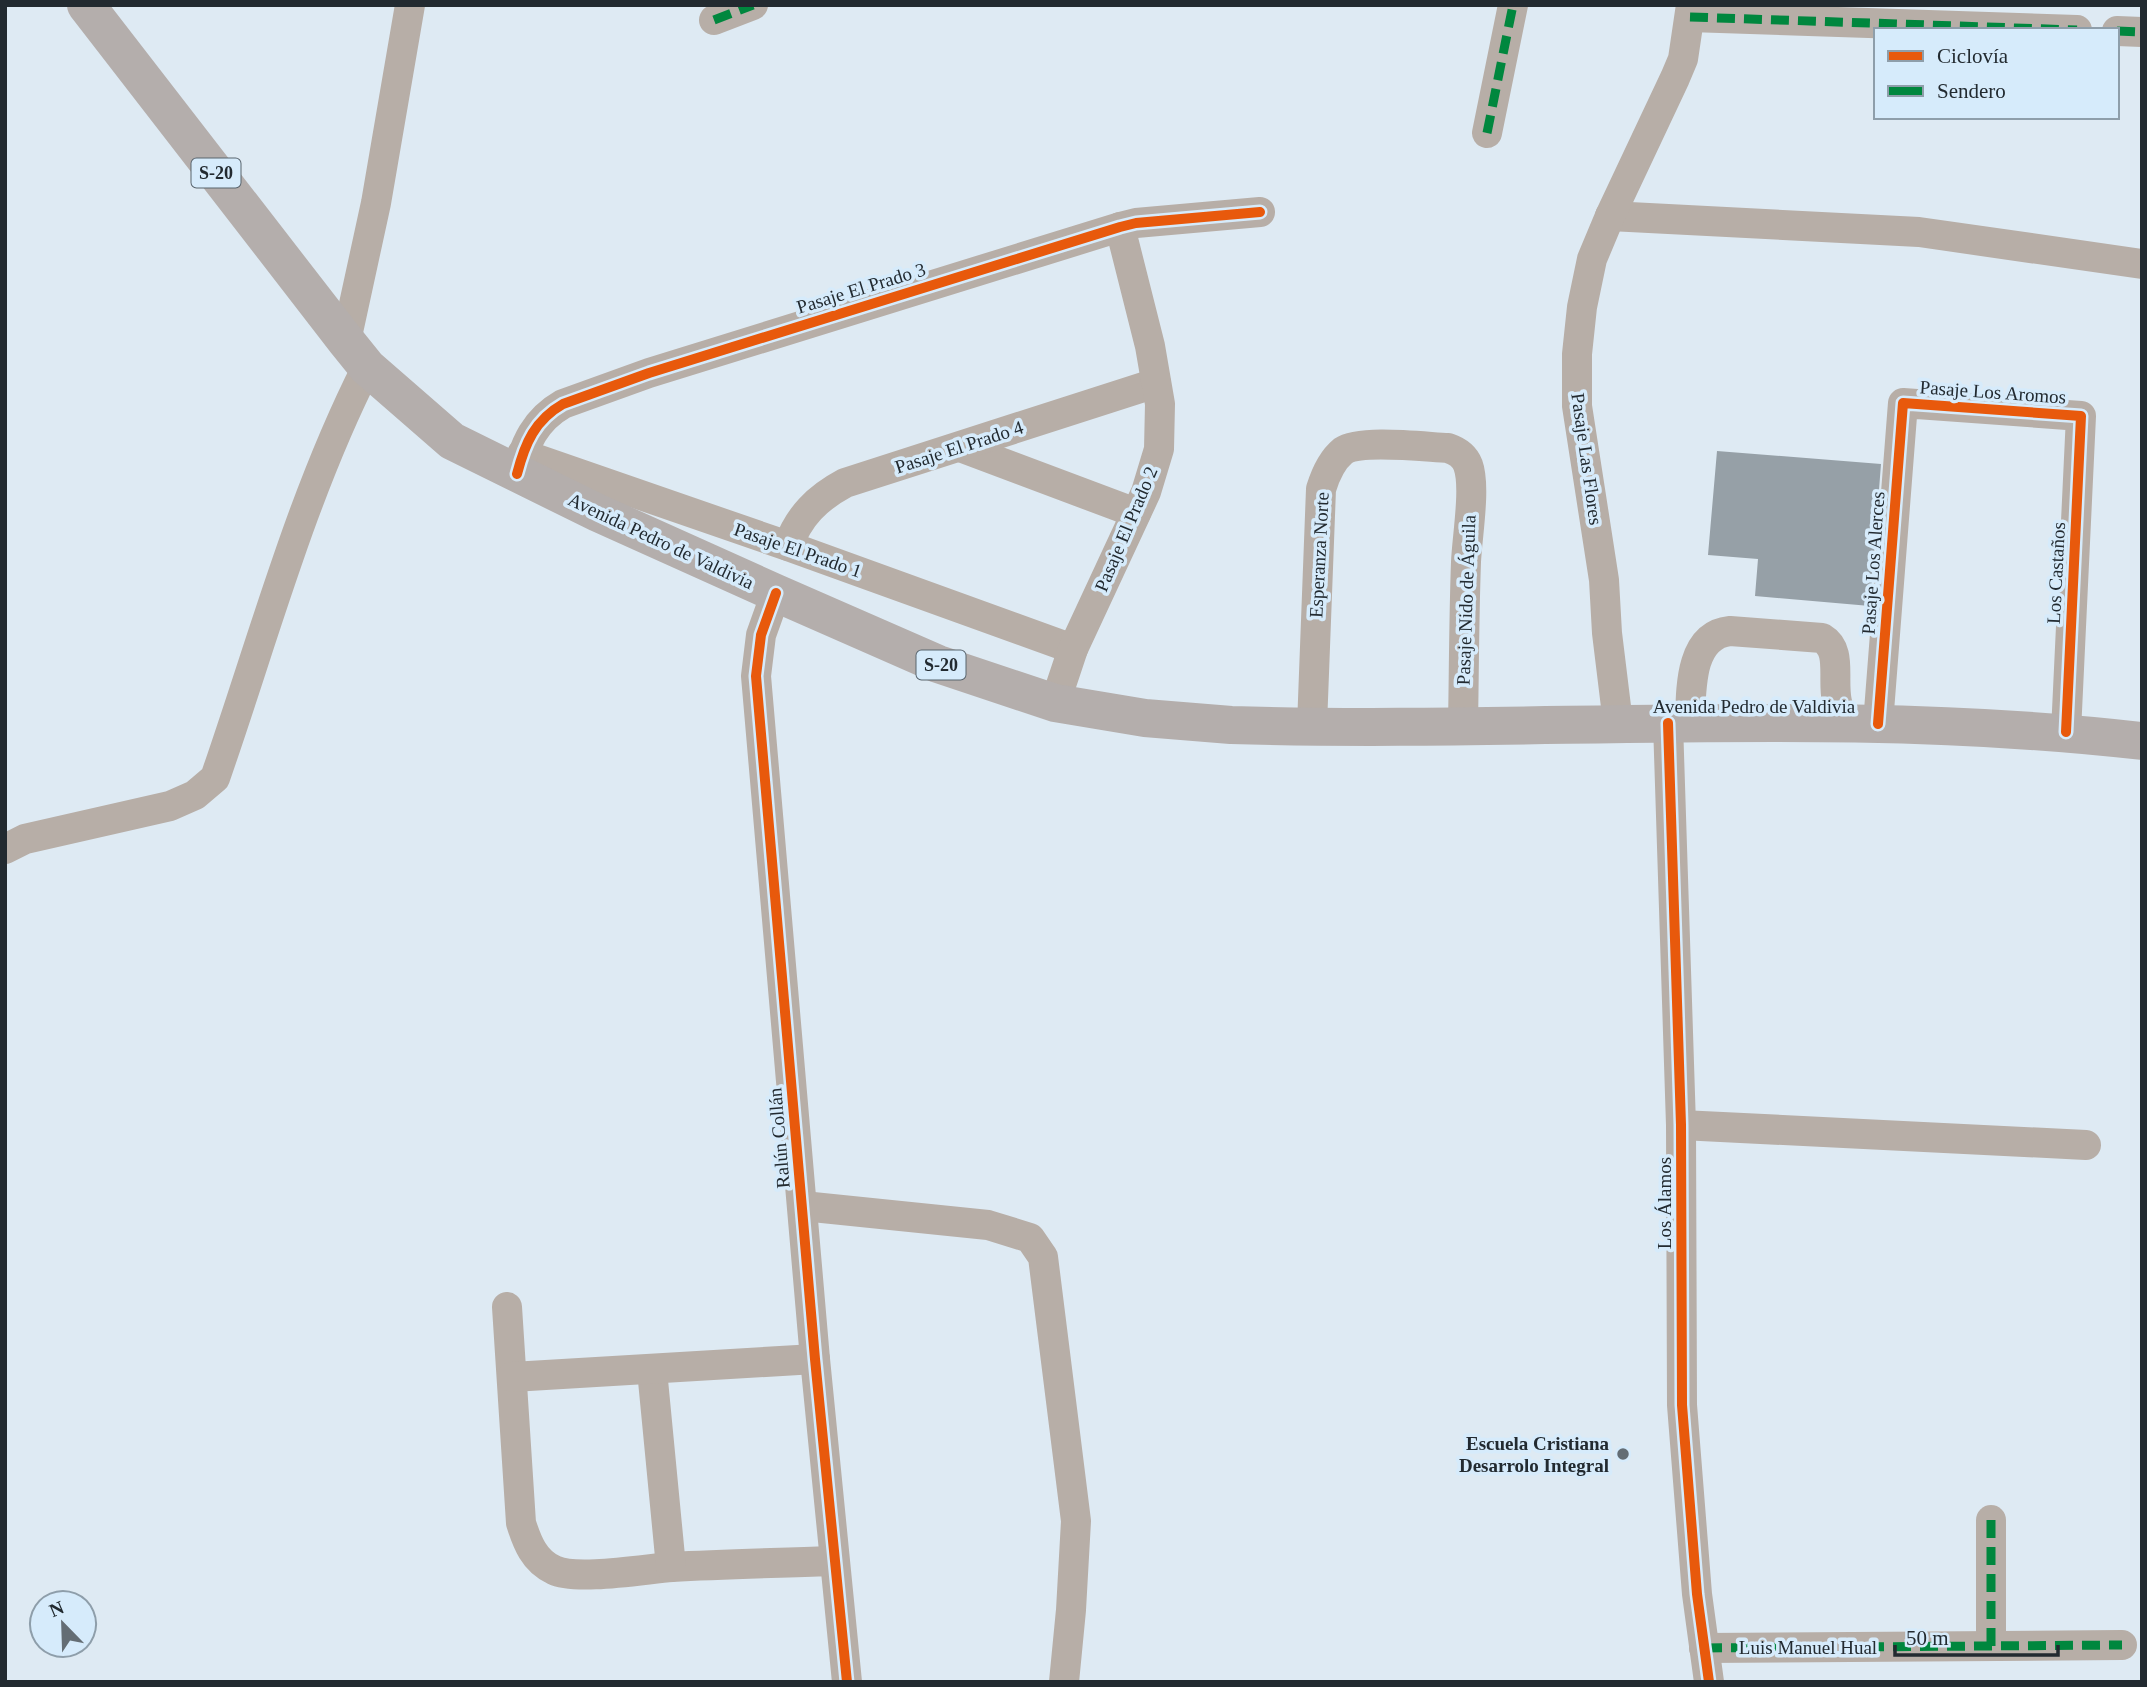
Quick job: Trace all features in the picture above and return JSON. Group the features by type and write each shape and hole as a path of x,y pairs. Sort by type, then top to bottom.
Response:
{"main road":[{"name":"Avenida Pedro de Valdivia","path":"86,5 356,354 452,441 519,464 776,593 938,664 1055,703 1190,723 1312,726 1863,724 2066,732 2142,741"}],"street":[{"path":"5,849 25,839 170,806 195,796 215,778 316,479 344,413 356,354 376,202 410,5"},
{"path":"714,20 753,5"},
{"path":"1487,133 1513,5"},
{"path":"1690,11 2036,28"},
{"name":"Pasaje Las Flores","path":"1618,723 1607,633 1604,580 1577,406 1577,354 1582,307 1592,259 1609,216 1683,59 1690,11"},
{"path":"2119,31 2142,32"},
{"name":"Pasaje El Prado 3","path":"519,464 533,430 542,419 563,404 649,373 1120,227 1136,223 1260,212"},
{"path":"1609,216 1919,232 2142,264"},
{"name":"Pasaje El Prado 2","path":"1055,703 1073,649 1136,513 1154,471 1159,449 1160,404 1150,346 1120,227"},
{"name":"Pasaje El Prado 4","path":"788,545 808,509 831,490 845,483 1156,383"},
{"name":"Pasaje Los Aromos","path":"1903,404 2081,416"},
{"name":"Pasaje Los Alerces","path":"1863,724 1903,404"},
{"name":"Los Castaños","path":"2066,732 2081,416"},
{"name":"Esperanza Norte","path":"1312,726 1320,498 1324,480 1332,466 1343,452 1361,445 1448,448 1467,461 1470,475"},
{"path":"960,447 1136,513"},
{"name":"Pasaje El Prado 1","path":"519,464 788,545 1073,649"},
{"name":"Pasaje Nido de Águila","path":"1463,725 1470,475"},
{"name":"Ralún Collán","path":"776,593 761,635 757,676 834,1561 847,1682"},
{"name":"Los Álamos","path":"1709,1682 1697,1594 1682,1405 1679,723 1705,641 1716,634 1730,631 1827,640 1835,654 1835,699 1838,709 1863,724"},
{"path":"1681,1125 2086,1145"},
{"path":"803,1206 988,1225 1030,1238 1043,1257 1076,1521 1064,1682"},
{"path":"508,1307 521,1523 529,1547 539,1560 555,1571 584,1574 671,1567 834,1561"},
{"path":"512,1377 816,1359"},
{"path":"652,1370 671,1567"},
{"path":"1991,1520 1991,1646"},
{"name":"Luis Manuel Hual","path":"1704,1648 2122,1646"}],"building":[{"path":"1717,451 1881,464 1870,606 1755,596 1758,559 1708,555"}],"marked path":[{"path":"714,20 753,5"},
{"path":"1487,133 1513,5"},
{"path":"1690,17 2017,28"},
{"path":"2119,31 2142,32"},
{"path":"1991,1520 1991,1646"},
{"path":"1704,1648 2122,1645"}],"cycle path":[{"path":"517,474 532,433 553,410 649,373 1120,227 1136,223 1260,212"},
{"path":"1878,724 1903,403 2081,416 2066,732"},
{"path":"776,593 761,635 756,676 815,1359 847,1682"},
{"path":"1668,723 1681,1125 1682,1405 1697,1594 1709,1682"}],"place":[{"name":"Escuela Cristiana Desarrolo Integral","path":"1623,1454"}]}
